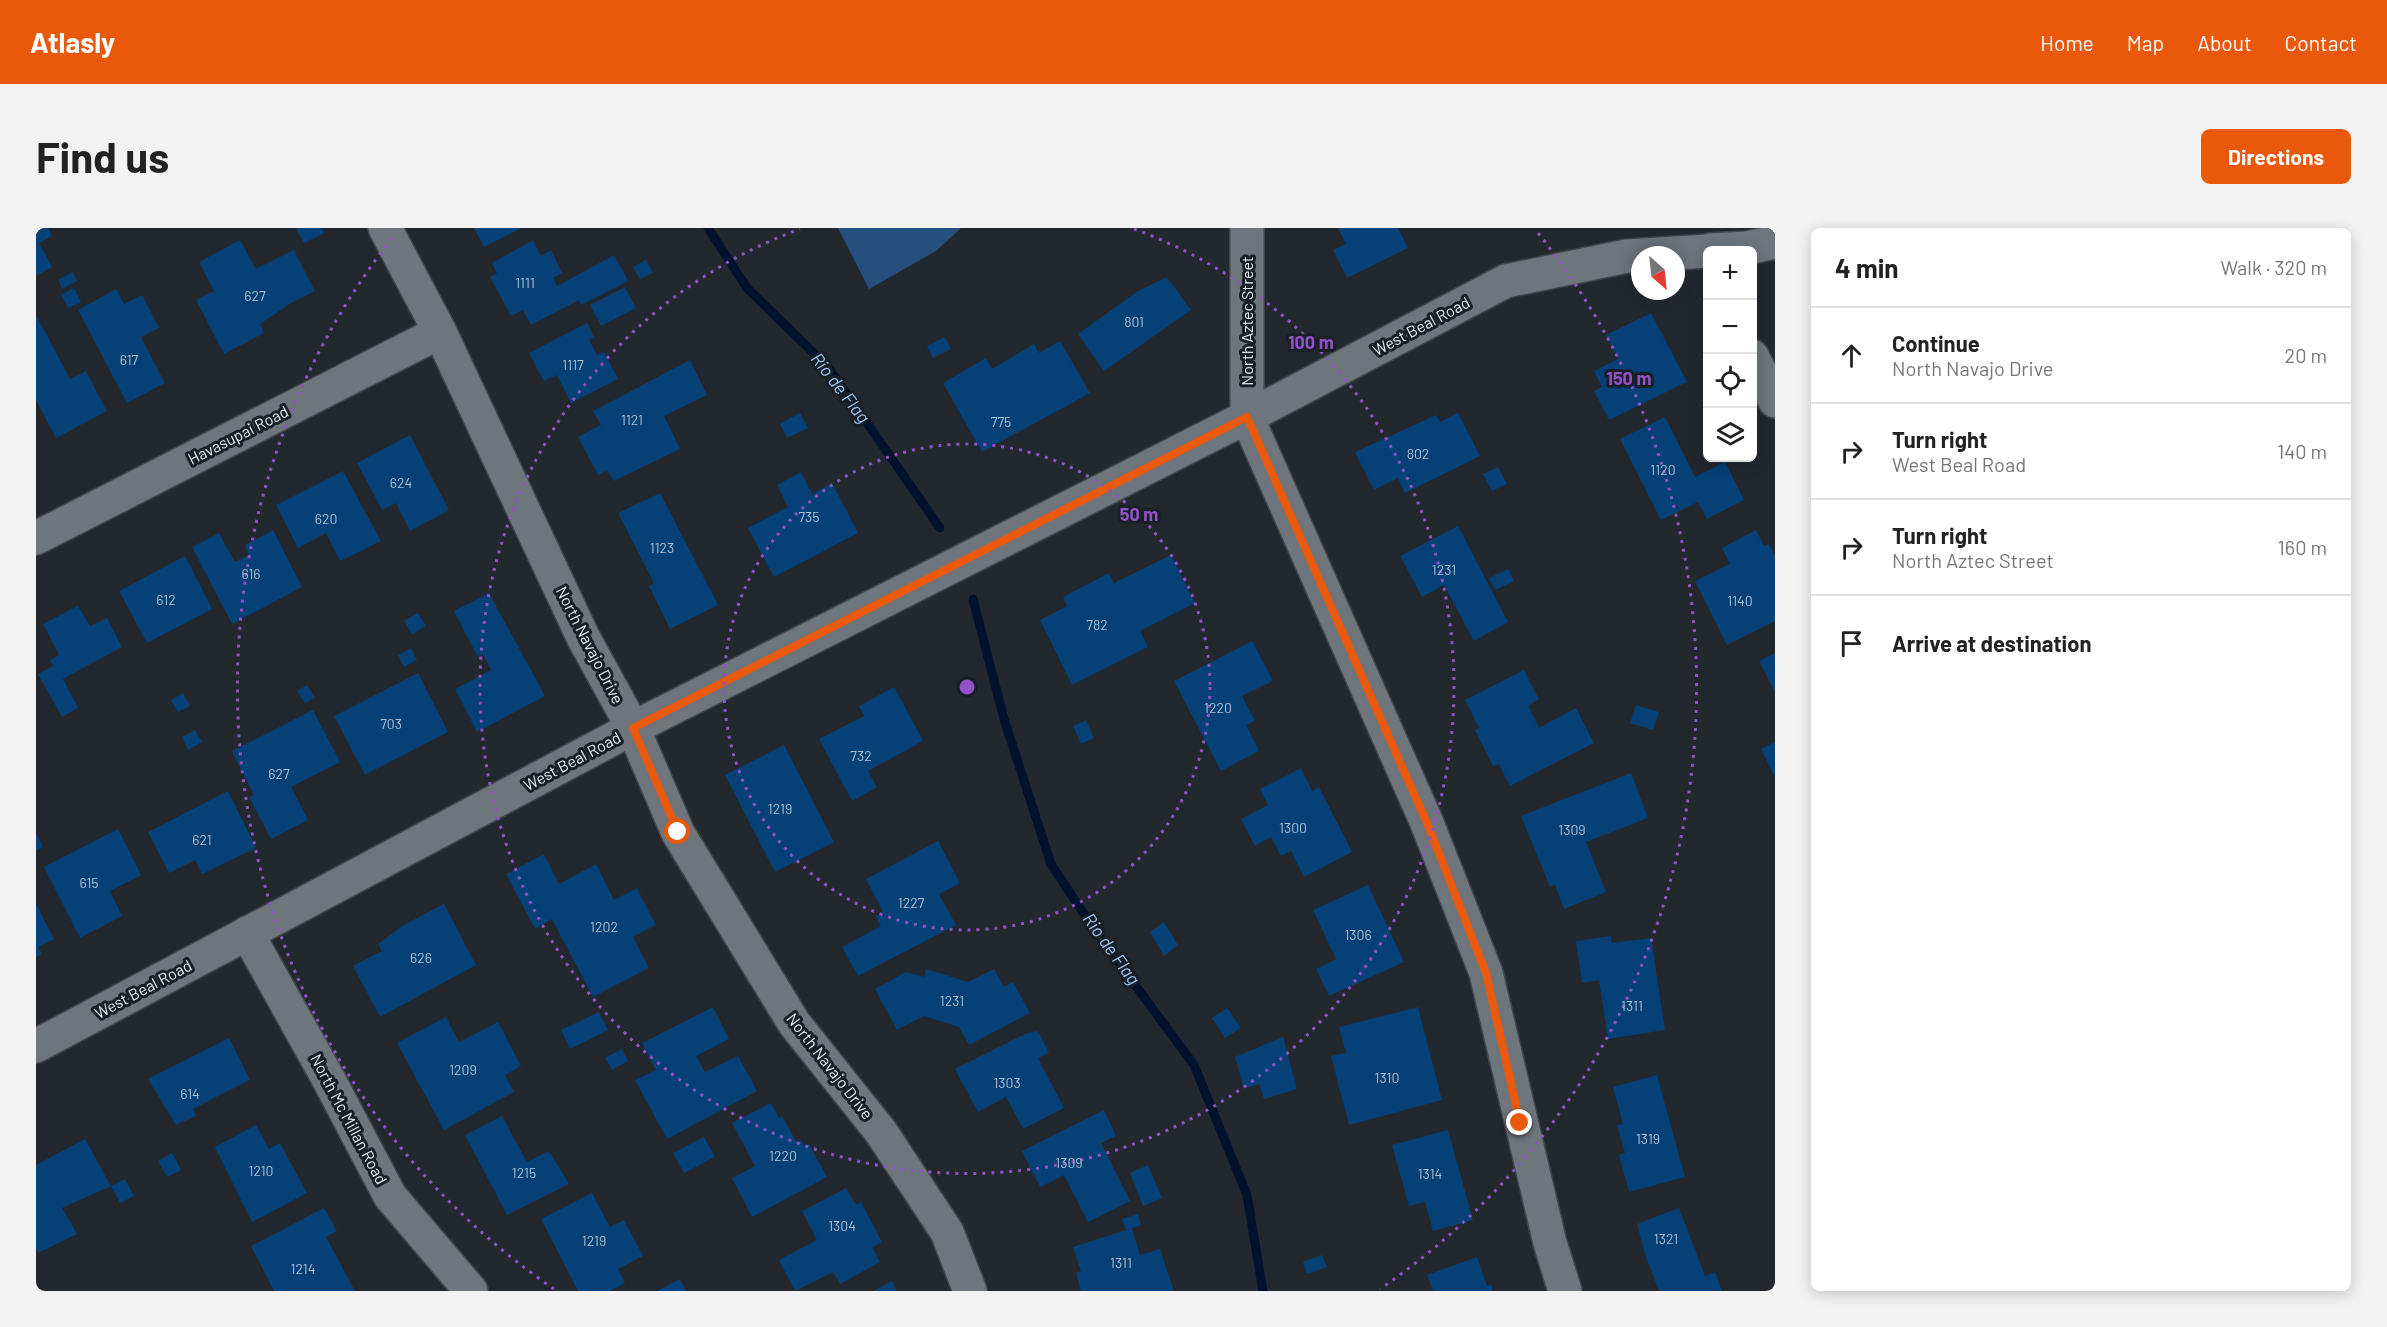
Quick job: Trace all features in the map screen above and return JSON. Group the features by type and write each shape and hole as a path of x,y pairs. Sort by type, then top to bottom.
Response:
{"street":[{"name":"North Navajo Drive","path":"385,228 440,332 583,637 633,728 678,832 794,1023 881,1132 947,1232 970,1291"},
{"name":"North Aztec Street","path":"1247,228 1247,417 1427,823 1486,973 1550,1243 1565,1291"},
{"name":"West Beal Road","path":"1757,246 1775,242"},
{"name":"West Beal Road","path":"36,1046 633,728 1247,417 1506,281 1628,256 1703,255"},
{"name":"Havasupai Road","path":"37,536 440,332"},
{"path":"1757,366 1775,401"},
{"name":"North Mc Millan Road","path":"247,933 329,1080 390,1196 471,1291"}],"shaded area":[{"path":"838,228 961,228 936,251 869,289"}],"building":[{"path":"36,228 48,228 52,236 39,243 52,267 36,276"},
{"path":"321,228 324,233 304,243 296,229"},
{"path":"474,228 522,228 484,247"},
{"path":"1338,228 1398,228 1408,248 1347,278 1333,250 1346,244"},
{"path":"240,240 256,269 294,250 315,291 291,303 260,324 264,333 224,354 196,300 214,291 199,262"},
{"path":"533,240 541,256 551,250 562,273 553,278 557,286 614,255 628,281 581,305 579,300 531,325 523,310 511,316 490,277 497,274 492,263"},
{"path":"646,260 653,273 640,279 633,267"},
{"path":"73,272 77,281 62,289 58,280"},
{"path":"1167,277 1191,310 1104,371 1078,334 1138,291"},
{"path":"625,287 636,308 601,326 590,305"},
{"path":"74,288 81,302 68,308 61,295"},
{"path":"116,289 124,304 142,295 159,328 141,337 165,383 127,403 78,310"},
{"path":"1651,313 1687,382 1609,420 1594,391 1602,387 1594,371 1618,359 1606,335"},
{"path":"36,315 70,379 86,371 107,411 56,438 36,400"},
{"path":"587,323 594,337 589,340 597,355 604,352 618,379 571,403 557,375 544,381 529,353"},
{"path":"945,337 951,349 933,358 927,346"},
{"path":"1060,341 1090,393 982,452 943,383 986,358 992,369 1034,344 1039,353"},
{"path":"690,360 707,395 664,416 680,449 614,481 607,470 598,475 578,437 601,425 593,411"},
{"path":"800,413 808,428 787,438 780,424"},
{"path":"1458,413 1480,456 1405,493 1398,478 1374,490 1355,452 1436,415 1440,422"},
{"path":"1665,417 1695,477 1725,462 1744,500 1707,519 1698,502 1661,520 1620,439"},
{"path":"410,435 449,510 410,531 396,503 382,510 357,463"},
{"path":"1498,467 1507,484 1492,491 1483,474"},
{"path":"343,471 381,541 340,561 326,533 298,548 276,505"},
{"path":"801,472 812,494 832,483 858,533 774,577 748,528 788,507 777,485"},
{"path":"660,493 718,605 670,629 649,586 654,583 618,513"},
{"path":"1458,526 1508,622 1474,641 1444,585 1422,597 1400,556"},
{"path":"273,530 302,587 232,624 192,547 219,533 235,562 249,555 245,545"},
{"path":"1756,530 1764,546 1769,544 1775,556 1775,621 1727,645 1695,581 1730,564 1722,548"},
{"path":"1171,555 1195,603 1140,631 1148,647 1072,685 1040,620 1067,606 1063,597 1109,573 1114,583"},
{"path":"185,556 212,609 147,643 119,591"},
{"path":"1508,569 1514,581 1495,590 1489,578"},
{"path":"489,593 545,696 477,732 455,689 491,670 483,654 478,657 454,611"},
{"path":"78,606 90,626 107,618 122,647 63,679 78,708 62,717 38,674 53,666 50,660 59,655 43,624"},
{"path":"418,613 426,626 412,634 404,621"},
{"path":"1252,641 1273,681 1242,696 1255,721 1246,725 1259,751 1221,771 1174,681"},
{"path":"411,648 417,660 404,667 398,655"},
{"path":"1775,653 1775,692 1759,661"},
{"path":"1524,670 1539,699 1528,706 1539,728 1576,708 1594,743 1510,786 1499,764 1493,766 1475,730 1479,728 1465,700"},
{"path":"418,673 448,732 365,775 334,716"},
{"path":"307,685 315,698 305,703 297,691"},
{"path":"894,687 923,741 868,771 877,787 852,801 819,739 864,716 859,706"},
{"path":"183,693 190,706 178,712 171,700"},
{"path":"1636,705 1659,712 1653,730 1630,723"},
{"path":"313,710 340,762 291,787 308,820 271,839 249,797 254,795 232,751"},
{"path":"1086,720 1094,738 1081,744 1073,726"},
{"path":"195,730 202,742 188,750 182,737"},
{"path":"1775,742 1775,777 1761,749"},
{"path":"784,745 834,842 775,872 725,775"},
{"path":"1301,768 1312,791 1319,787 1352,852 1304,877 1291,851 1281,856 1271,837 1255,846 1241,819 1268,805 1260,789"},
{"path":"1631,773 1648,818 1586,842 1606,892 1564,909 1555,885 1550,887 1521,816"},
{"path":"228,791 256,848 202,874 195,860 169,873 148,832"},
{"path":"118,829 141,875 110,891 122,916 80,938 44,867"},
{"path":"36,833 43,847 36,850"},
{"path":"938,841 960,883 939,894 956,925 858,976 842,947 881,926 876,916 883,912 866,879"},
{"path":"544,854 559,884 596,864 614,900 637,888 656,925 633,937 649,968 593,997 552,919 535,929 506,874"},
{"path":"1368,885 1404,962 1329,996 1316,969 1336,959 1313,910"},
{"path":"36,904 54,939 38,947 42,954 36,957"},
{"path":"444,904 476,965 380,1017 353,966 382,951 378,944 402,926"},
{"path":"1164,922 1178,945 1164,956 1150,932"},
{"path":"1611,936 1612,943 1651,938 1665,1030 1608,1039 1599,980 1582,983 1576,941"},
{"path":"926,969 968,982 994,969 1004,987 1013,982 1030,1013 969,1045 959,1027 924,1016 897,1030 875,989 906,972 924,977"},
{"path":"713,1007 729,1039 696,1056 705,1072 738,1056 757,1091 667,1139 635,1080 656,1070 642,1043"},
{"path":"1418,1007 1442,1100 1349,1125 1331,1056 1346,1053 1339,1027"},
{"path":"1227,1008 1241,1028 1225,1038 1212,1018"},
{"path":"599,1012 608,1030 570,1049 561,1030"},
{"path":"446,1017 459,1042 498,1022 521,1066 505,1075 514,1092 444,1130 397,1043"},
{"path":"1038,1031 1049,1053 1038,1058 1064,1108 1023,1129 1006,1097 978,1112 955,1069 1025,1034"},
{"path":"1283,1037 1297,1089 1264,1099 1259,1084 1244,1088 1235,1057"},
{"path":"229,1038 250,1080 193,1109 196,1116 176,1125 148,1079"},
{"path":"622,1049 628,1061 612,1070 605,1058"},
{"path":"1657,1075 1685,1177 1629,1192 1619,1155 1625,1153 1617,1125 1623,1124 1613,1087"},
{"path":"771,1103 779,1118 782,1116 796,1141 801,1140 804,1146 809,1144 827,1177 752,1217 732,1178 755,1166 732,1123"},
{"path":"1104,1110 1116,1136 1101,1143 1130,1201 1088,1222 1064,1175 1040,1187 1022,1151"},
{"path":"502,1116 527,1162 549,1151 569,1184 507,1215 465,1135"},
{"path":"256,1125 269,1149 280,1143 307,1193 252,1222 215,1147"},
{"path":"1448,1130 1473,1220 1433,1231 1425,1202 1409,1206 1392,1145"},
{"path":"704,1137 715,1157 684,1173 673,1153"},
{"path":"85,1139 111,1186 62,1208 77,1234 38,1253 36,1248 36,1165"},
{"path":"172,1153 181,1170 167,1177 158,1161"},
{"path":"1148,1165 1162,1198 1143,1206 1130,1173"},
{"path":"125,1179 134,1196 120,1203 111,1186"},
{"path":"846,1188 856,1205 861,1202 882,1242 872,1247 880,1262 840,1284 833,1272 795,1291 779,1260 817,1240 802,1211"},
{"path":"592,1193 610,1227 624,1220 643,1256 618,1269 625,1283 610,1291 578,1291 541,1219"},
{"path":"324,1208 337,1231 326,1237 355,1291 274,1291 251,1246"},
{"path":"1679,1208 1705,1276 1715,1272 1722,1291 1659,1291 1637,1224"},
{"path":"1138,1214 1141,1225 1132,1228 1140,1255 1160,1249 1174,1291 1081,1291 1076,1273 1081,1271 1073,1247 1126,1230 1122,1219"},
{"path":"1322,1255 1327,1267 1307,1274 1303,1262"},
{"path":"1477,1257 1487,1286 1491,1285 1493,1291 1433,1291 1427,1275"},
{"path":"680,1279 686,1291 657,1291"},
{"path":"892,1281 897,1291 873,1291"}],"waterway":[{"name":"Rio de Flag","path":"708,228 747,288 828,367 940,528"},
{"name":"Rio de Flag","path":"973,599 1004,719 1051,864 1094,929 1194,1065 1247,1195 1263,1291"}],"route":[{"path":"678,832 633,728 1247,417 1427,823 1486,973 1520,1123"}]}
